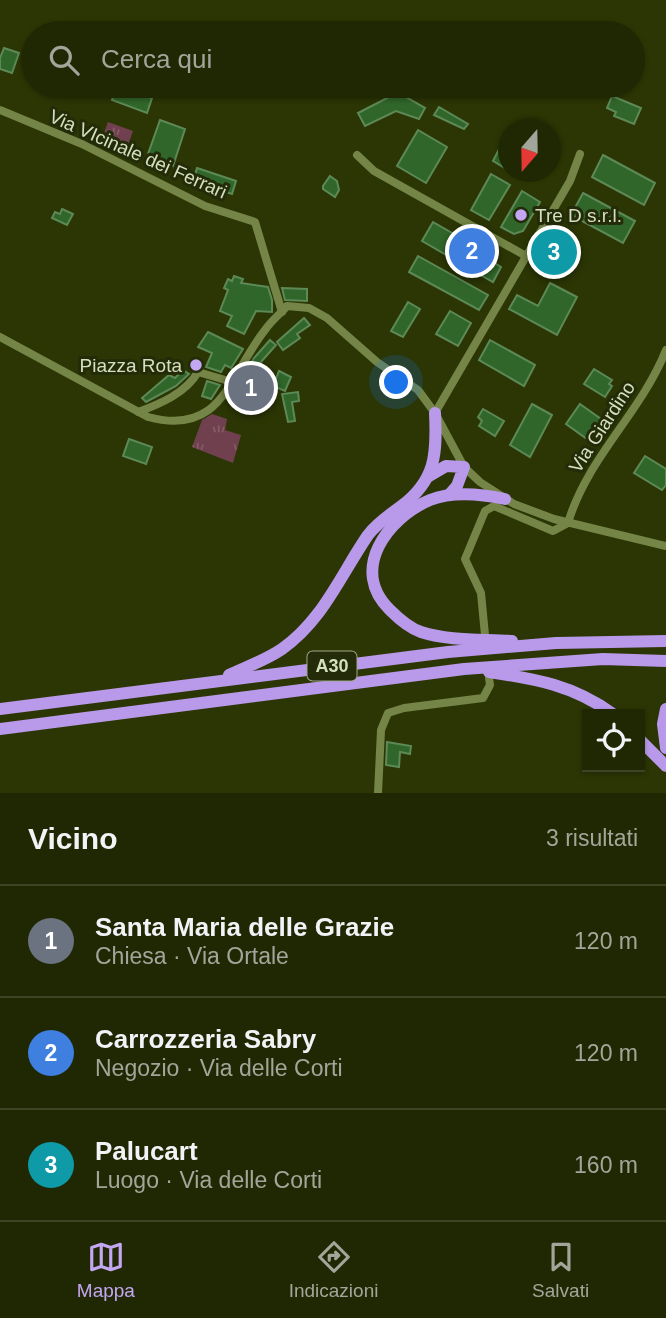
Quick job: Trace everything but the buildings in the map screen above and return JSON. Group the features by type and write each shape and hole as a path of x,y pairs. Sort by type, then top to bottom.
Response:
{"highway":[{"path":"429,476 437,442 435,413"},
{"path":"219,680 279,652 310,626 375,526 413,496 429,476 446,466 464,467 457,486 449,495"},
{"path":"505,499 485,495 449,495 432,499 412,509 389,529 380,541 374,559 373,576 377,592 385,605 408,626 434,635 556,643"},
{"name":"A30","path":"0,709 448,652 556,643 666,641"},
{"name":"A30","path":"0,729 464,668 603,659 666,661"},
{"path":"464,668 534,679 572,689 605,709"},
{"path":"666,709 663,724 666,748"},
{"path":"645,745 666,766"}],"street":[{"name":"Via VIcinale dei Ferrari","path":"0,110 82,144 205,206 255,222 282,312"},
{"path":"435,413 570,181 580,154"},
{"path":"356,155 374,172 526,256"},
{"path":"2,339 138,412 166,422 184,421 199,416 220,399 264,331 287,306 309,308 327,318 368,355 418,390 435,413 464,467 505,499 536,514 666,545"},
{"name":"Via Giardino","path":"568,523 591,470 624,426 666,350"},
{"path":"138,412 176,394 187,386 198,372 232,382"},
{"path":"485,635 481,593 465,559 485,511 494,506 553,530 568,523"},
{"path":"378,793 381,730 388,713 404,708 483,698 490,685 489,678"}],"green space":[{"path":"108,122 133,131 125,154 100,144"},
{"path":"212,414 227,419 225,430 241,435 233,463 192,447 202,420"}],"place":[{"name":"Tre D s.r.l.","path":"521,215"},
{"name":"Carrozzeria Sabry","path":"472,251"},
{"name":"Palucart","path":"554,252"},
{"name":"Piazza Rota","path":"196,365"},
{"name":"Santa Maria delle Grazie","path":"251,388"}]}
